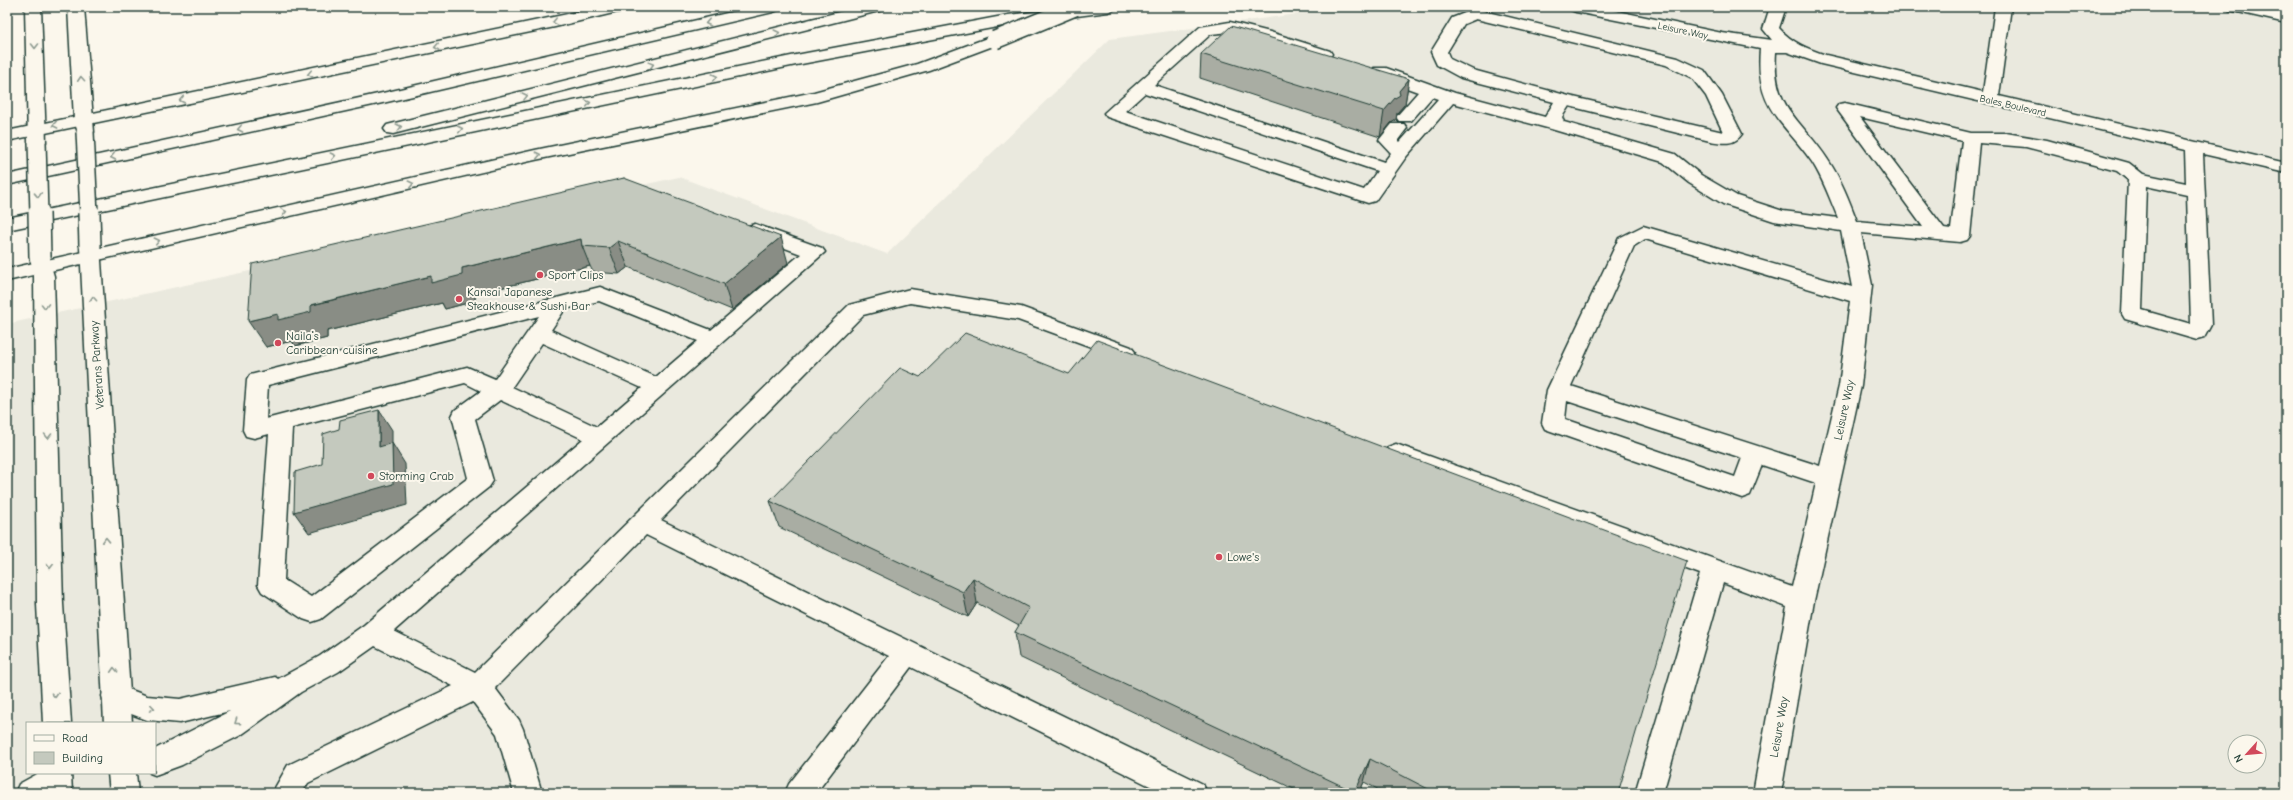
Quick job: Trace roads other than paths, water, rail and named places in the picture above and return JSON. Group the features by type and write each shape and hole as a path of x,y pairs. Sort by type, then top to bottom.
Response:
{"main road":[{"path":"32,7 35,32 34,106 48,410 50,604 57,722"},
{"name":"Veterans Parkway","path":"76,7 84,126 115,696 118,722"},
{"path":"7,136 36,135 84,126 621,7"},
{"path":"269,123 714,7"},
{"path":"7,180 269,123 773,7"},
{"path":"7,223 630,70 878,7"},
{"path":"7,275 41,262 90,251 536,155 817,97 923,67 995,40 1075,7"},
{"path":"7,223 796,60 1008,20 1108,7"},
{"name":"Leisure Way","path":"1576,7 1722,38 1768,44 1796,51"},
{"name":"Bales Boulevard","path":"1778,7 1771,29 1781,42 1796,51 1821,59 2286,168"},
{"path":"1990,99 2003,7"},
{"path":"2234,7 2286,18"},
{"path":"1475,14 1672,61 1698,74 1714,95 1733,134 1728,138 1710,136 1564,100 1467,74 1442,62 1439,52 1458,21 1475,14"},
{"path":"1338,59 1264,35 1230,27 1206,30 1113,113 1368,197 1400,153 1449,97"},
{"name":"Leisure Way","path":"1767,793 1801,601 1850,386 1862,285 1850,226 1836,190 1820,161 1777,108 1766,72 1768,44"},
{"path":"1368,68 1449,97 1557,125 1669,158 1695,179 1730,200 1781,217 1850,226 1960,236 1971,138"},
{"path":"1142,88 1388,170"},
{"path":"1400,153 1388,140 1429,90"},
{"path":"1557,125 1553,117 1564,100"},
{"path":"1938,234 1844,108 1971,138 1986,135 2007,137 2123,167 2137,178 2195,191"},
{"path":"2137,178 2132,314 2197,333 2201,325 2194,147"},
{"path":"156,762 172,756 231,726 292,684 329,664 373,633 815,252 735,223"},
{"path":"1756,454 1742,489 1553,423 1558,390 1626,242 1643,232 1860,297"},
{"path":"600,438 467,375 254,430 258,380 600,294 714,339"},
{"path":"286,793 298,774 478,687 856,310 910,296 1013,313 1147,361"},
{"path":"281,423 271,585 312,611 481,481 463,416 499,389 558,305"},
{"path":"538,333 659,387"},
{"path":"1558,390 1829,478"},
{"path":"1378,446 1801,601"},
{"path":"643,522 1193,793"},
{"path":"1649,793 1714,569"},
{"path":"373,633 437,664 478,687 509,729 528,793"},
{"path":"800,793 907,652"},
{"path":"115,696 147,708 180,711 230,701 292,684"},
{"path":"122,774 124,793"},
{"path":"29,793 57,781"}],"place":[{"name":"Sport Clips","path":"540,275"},
{"name":"Kansai Japanese Steakhouse & Sushi Bar","path":"459,299"},
{"name":"Naila’s Caribbean cuisine","path":"278,343"},
{"name":"Storming Crab","path":"371,476"},
{"name":"Lowe's","path":"1219,557"}]}
